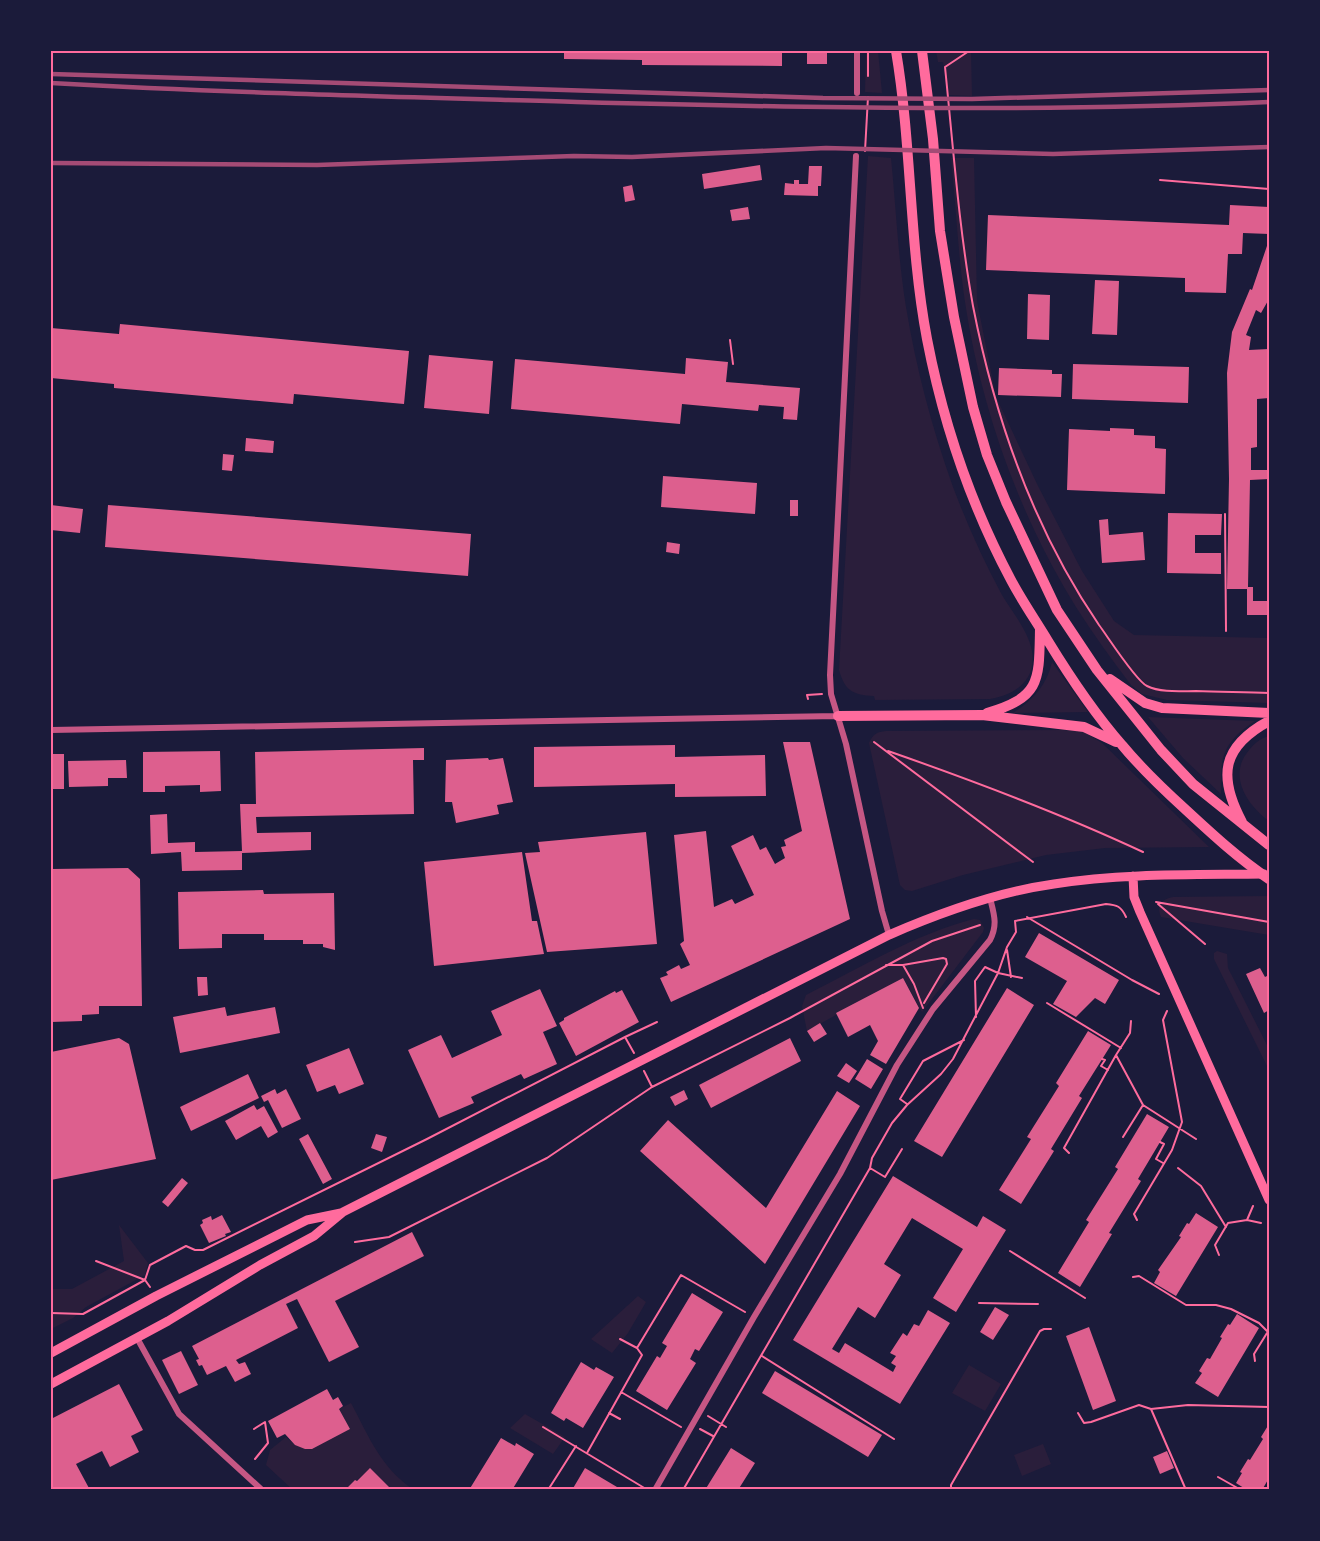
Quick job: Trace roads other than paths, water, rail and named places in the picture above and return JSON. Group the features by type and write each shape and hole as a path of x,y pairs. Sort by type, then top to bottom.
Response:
{"highway":[{"path":"896,51 907,131 916,272 927,340 944,413 980,514 1011,580 1076,687 1121,745 1146,772 1220,841 1269,879"},
{"path":"922,51 933,139 940,231 973,407 987,455 1006,502 1057,610 1097,670 1161,750 1193,784 1269,844"},
{"path":"982,715 1011,706 1024,697 1032,686 1040,659 1040,628"},
{"path":"1097,670 1145,703 1162,708 1269,712"},
{"path":"838,716 982,715 1084,727 1121,745"},
{"path":"1245,827 1232,802 1226,776 1227,765 1239,744 1250,733 1269,721"}],"main road":[{"path":"51,1384 314,1236 343,1212 889,934 990,898 1052,884 1133,876 1269,874"},
{"path":"1133,876 1134,897 1140,912 1269,1200"},
{"path":"51,1353 156,1296 307,1220 343,1212"}],"street":[{"path":"857,51 857,93"},
{"path":"856,156 830,675 831,694 889,934"},
{"path":"51,730 838,716"},
{"path":"655,1490 754,1317 836,1182 897,1065 941,997 990,940 996,922 990,898"},
{"path":"136,1338 179,1414 262,1490"}],"railway":[{"path":"51,74 823,98 972,99 1269,90"},
{"path":"51,83 314,94 750,106 1009,108 1269,102"},
{"path":"51,163 317,165 574,156 632,157 826,148 1053,154 1269,147"}]}
